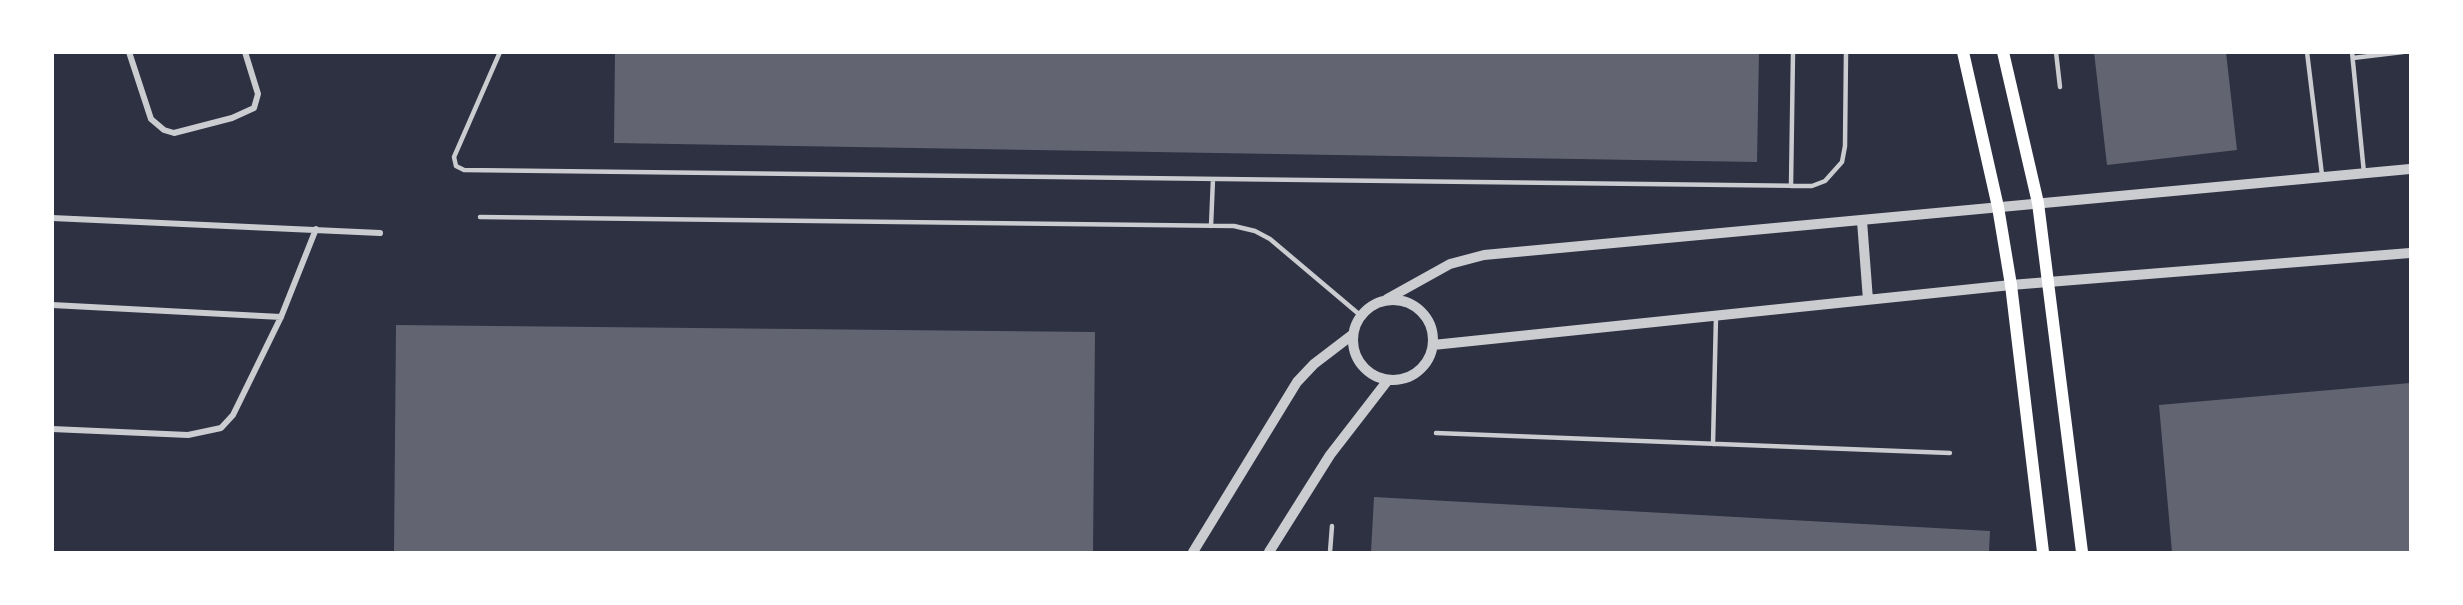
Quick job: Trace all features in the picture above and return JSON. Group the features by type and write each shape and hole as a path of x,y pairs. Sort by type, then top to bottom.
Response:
{"main road":[{"path":"1964,52 1998,207 2011,285 2043,552"},
{"path":"2003,52 2038,203 2082,552"}],"street":[{"path":"129,52 151,119 164,130 174,133 232,118 254,108 258,94 245,52"},
{"path":"1387,299 1408,302 1424,315 1433,334 1430,355 1418,372 1409,377 1388,380 1377,378 1360,365 1352,345 1352,335 1360,315 1367,308 1450,264 1476,256 2410,169"},
{"path":"52,218 380,233"},
{"path":"1862,221 1868,300"},
{"path":"52,429 188,435 221,428 233,414 281,317 316,229"},
{"path":"1433,345 2011,285 2410,253"},
{"path":"52,305 281,317"},
{"path":"1193,552 1297,382 1314,364 1352,335"},
{"path":"1269,552 1330,455 1388,380"}],"lane":[{"path":"500,52 454,157 456,166 464,170 1791,186 1812,186 1825,181 1842,162 1845,146 1846,52"},
{"path":"1791,186 1793,52"},
{"path":"2056,52 2060,87"},
{"path":"2307,52 2322,178"},
{"path":"2364,173 2352,56 2403,52"},
{"path":"1211,226 1213,179"},
{"path":"480,217 1234,226 1255,231 1270,239 1360,315"},
{"path":"1713,444 1716,316"},
{"path":"1436,432 1950,453"},
{"path":"1330,552 1332,525"}],"building":[{"path":"615,52 1759,52 1757,162 614,143"},
{"path":"2094,52 2226,52 2237,150 2107,165"},
{"path":"396,325 1095,332 1093,552 394,552"},
{"path":"2410,383 2410,552 2172,552 2159,405"},
{"path":"1374,497 1990,531 1989,552 1371,552"}]}
